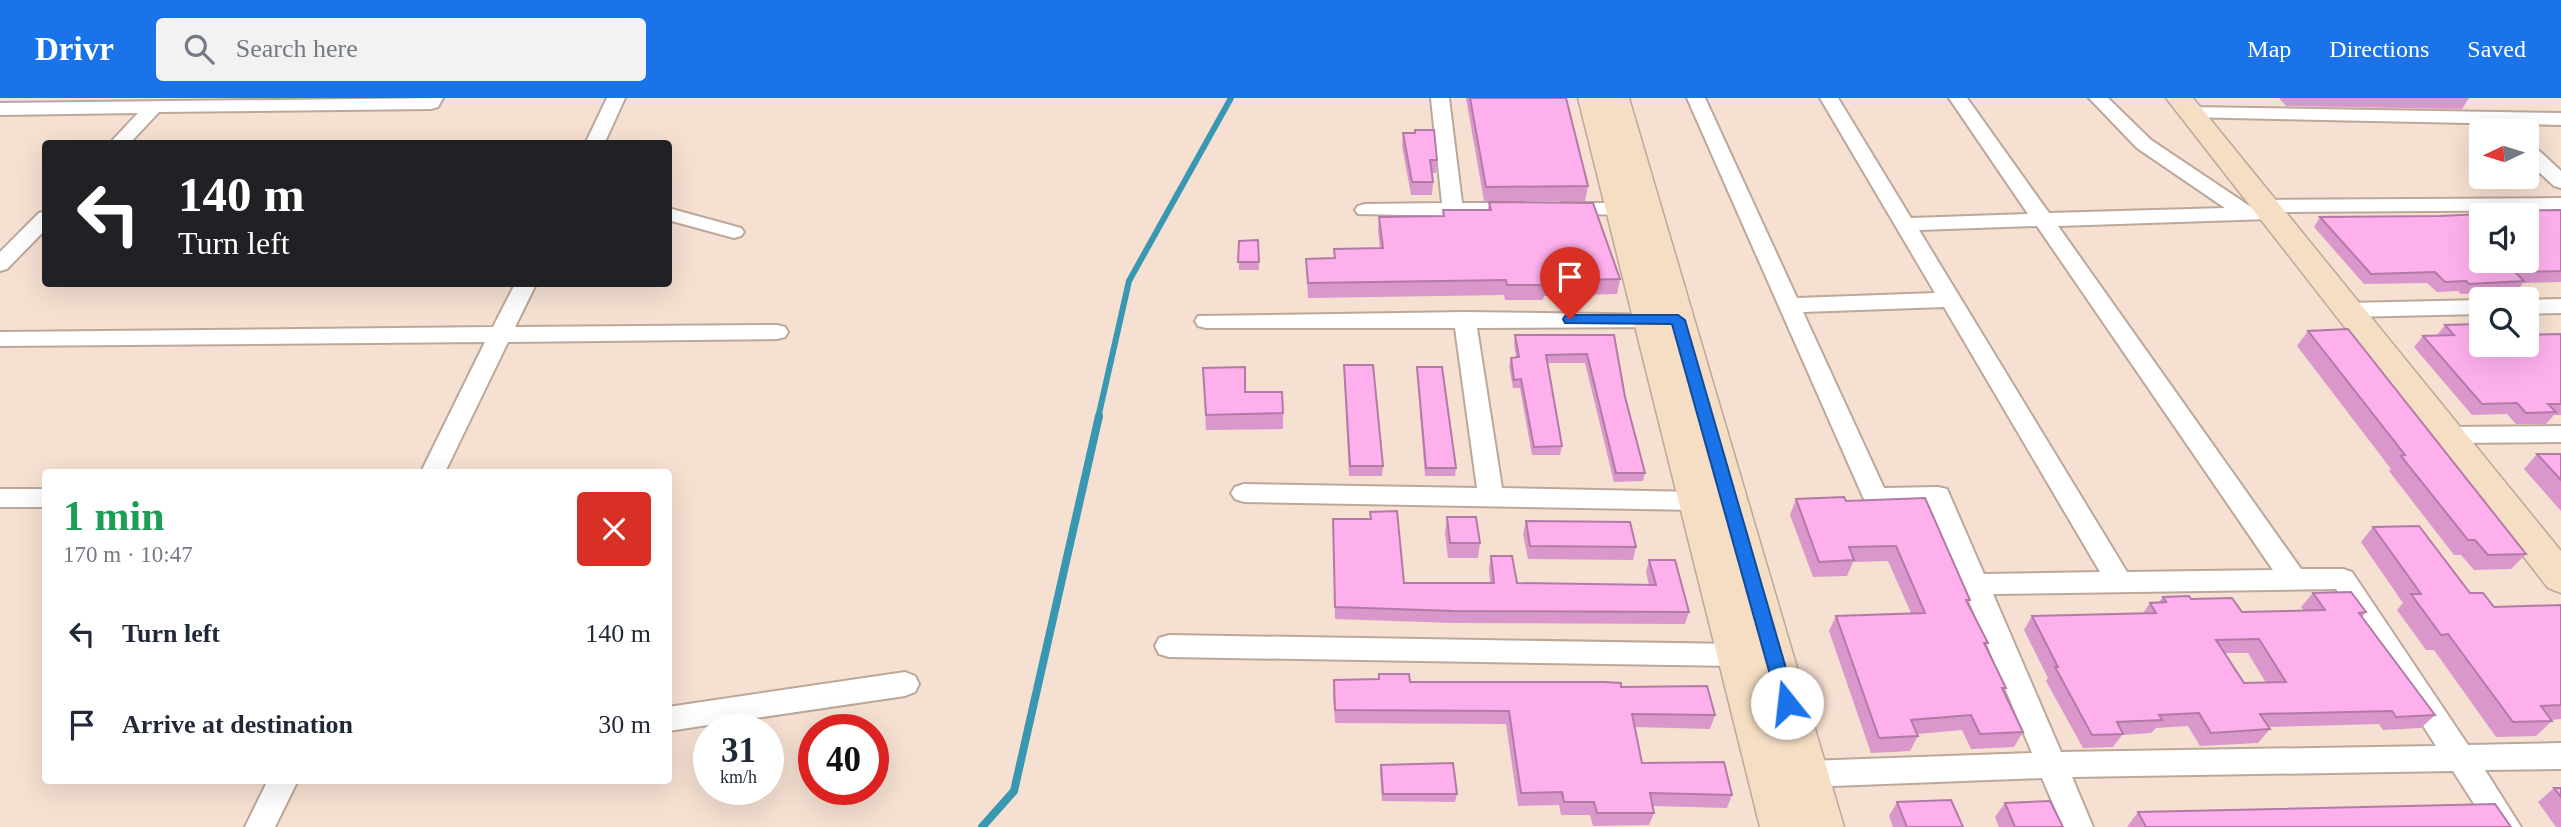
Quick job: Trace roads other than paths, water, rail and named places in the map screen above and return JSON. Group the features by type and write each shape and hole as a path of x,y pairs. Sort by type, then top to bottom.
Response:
{"street":[{"path":"4,112 62,103 154,107 196,102 430,103 434,98"},
{"path":"596,140 616,98"},
{"path":"1440,98 1453,210"},
{"path":"1591,98 1622,209 1664,320 1822,827"},
{"path":"1616,98 1664,320 1697,501 1782,827"},
{"path":"1696,98 1876,497 1938,496 2078,827"},
{"path":"1829,98 2120,582"},
{"path":"1958,98 2294,580"},
{"path":"2098,98 2144,144 2261,211"},
{"path":"2329,98 2346,116"},
{"path":"2472,98 2495,119"},
{"path":"2185,106 2261,211 2348,310 2561,578"},
{"path":"2185,106 2469,123"},
{"path":"122,140 154,107"},
{"path":"2539,121 2561,119"},
{"path":"2539,161 2561,182"},
{"path":"1904,224 2261,211 2561,204"},
{"path":"1365,210 1622,209"},
{"path":"672,215 734,232"},
{"path":"0,264 42,221"},
{"path":"434,469 524,287"},
{"path":"1789,305 1950,300"},
{"path":"2539,307 2561,306"},
{"path":"2348,310 2469,307"},
{"path":"1465,319 1491,496"},
{"path":"1206,321 1664,320"},
{"path":"0,339 777,332"},
{"path":"2447,435 2561,434"},
{"path":"1244,493 1697,501"},
{"path":"0,498 42,498"},
{"path":"1975,584 2343,579 2506,827"},
{"path":"1169,646 1737,655"},
{"path":"672,718 905,684"},
{"path":"1807,774 2052,765 2561,756"},
{"path":"260,827 281,784"}],"waterway":[{"path":"1098,418 1129,281 1231,98"},
{"path":"982,827 1014,791 1099,416"}]}
